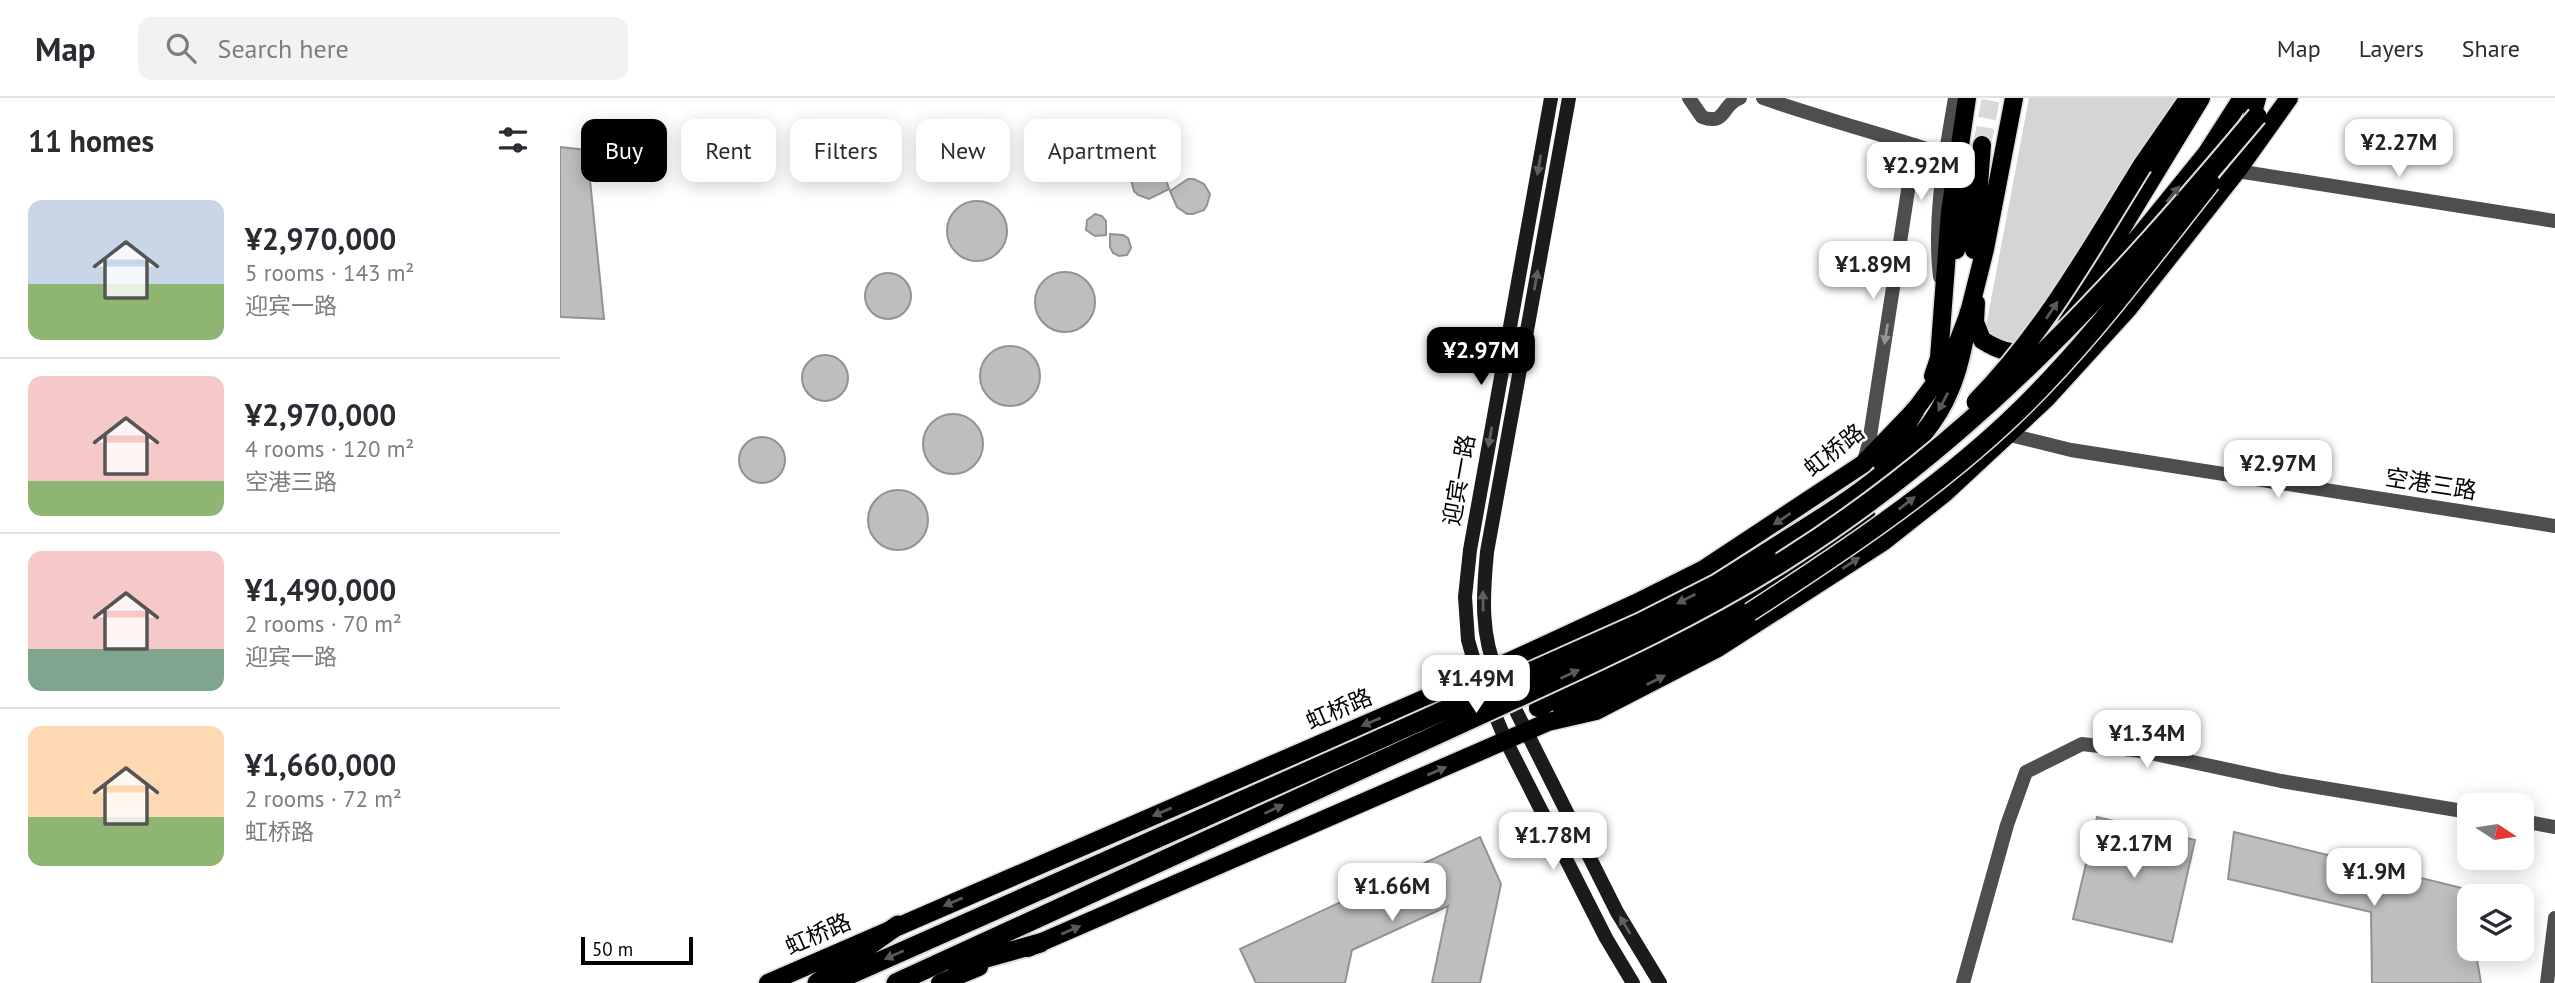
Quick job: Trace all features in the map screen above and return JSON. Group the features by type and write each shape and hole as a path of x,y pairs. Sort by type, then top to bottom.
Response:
{"highway":[{"path":"1890,486 1992,386 2028,344 2189,98"},
{"path":"899,982 1615,653 1676,622 1788,558 1943,446 2038,360 2180,208 2257,107"},
{"path":"831,983 1629,629 1717,584 1834,510 1888,469 1920,437 1949,392 1958,366 1969,313"},
{"path":"1834,510 1895,444 1920,402"},
{"path":"817,983 898,925"},
{"path":"899,982 1040,943"}],"main road":[{"name":"迎宾一路","path":"1550,98 1469,550 1465,597 1468,640 1525,732 1617,912 1660,983"},
{"name":"迎宾一路","path":"1569,98 1487,552 1482,597 1487,672 1506,741 1606,938 1633,983"},
{"name":"虹桥路","path":"1920,402 1938,358 1951,201 1967,98"},
{"name":"虹桥路","path":"768,983 1487,672 1704,569 1863,464 1920,402 1941,375 1954,352 1969,313 1978,275 2014,98"},
{"path":"2065,326 2202,98"},
{"path":"940,983 1040,943 1525,732 1543,715 1731,607 1814,554 1902,489 1997,407 2206,154 2242,98"},
{"path":"1543,715 1589,697 1751,612 1872,529 2007,422 2055,374 2119,298 2227,163 2257,107 2269,98"},
{"path":"1543,715 1596,711 1718,648 1884,542 1945,493 2046,399 2128,309 2237,171 2290,98"},
{"path":"2237,171 2257,107"},
{"path":"1943,308 1982,145 1969,313"},
{"path":"1978,275 1975,322 1982,340 1997,350 2014,354 2031,353 2052,342"}],"street":[{"path":"1689,98 1702,117 1714,120 1719,118 1735,99 1740,98"},
{"path":"1765,98 1945,155"},
{"path":"1943,308 1937,253 1939,191 1955,98"},
{"path":"1863,464 1869,443 1915,145"},
{"path":"2237,171 2555,221"},
{"name":"空港三路","path":"2010,435 2071,450 2555,526"},
{"path":"1964,983 2007,825 2026,772 2082,744 2141,751 2281,781 2457,811"},
{"path":"2534,823 2555,827"},
{"path":"2547,983 2555,918"}],"shaded area":[{"path":"2029,98 2178,98 2021,343 1984,337"}],"building":[{"path":"560,147 581,149 581,182 590,182 604,319 560,317"},
{"path":"1188,179 1204,184 1210,194 1204,210 1193,214 1187,214 1177,207 1170,191"},
{"path":"1132,182 1167,182 1169,189 1149,199 1134,191"},
{"path":"977,201 994,206 1002,214 1007,231 1002,248 994,256 977,261 960,256 952,248 947,231 952,214 960,206"},
{"path":"1095,214 1106,221 1106,235 1095,236 1086,230 1087,220"},
{"path":"1110,234 1128,238 1131,248 1127,255 1119,256 1113,253"},
{"path":"1065,272 1082,277 1090,285 1095,302 1090,319 1082,327 1065,332 1048,327 1040,319 1035,302 1040,285 1048,277"},
{"path":"888,273 905,279 911,296 905,313 888,319 871,313 865,296 871,279"},
{"path":"1010,346 1027,351 1035,359 1040,376 1035,393 1027,401 1010,406 993,401 985,393 980,376 985,359 993,351"},
{"path":"825,355 842,361 848,378 842,395 825,401 808,395 802,378 808,361"},
{"path":"953,414 970,419 978,427 983,444 978,461 970,469 953,474 936,469 928,461 923,444 928,427 936,419"},
{"path":"762,437 771,438 778,444 784,451 784,469 778,476 771,482 762,483 753,482 746,476 740,469 739,460 740,451 746,444 753,438"},
{"path":"898,490 915,495 923,503 928,520 923,537 915,545 898,550 881,545 873,537 868,520 873,503 881,495"},
{"path":"2097,817 2195,840 2172,942 2073,919"},
{"path":"2234,832 2457,887 2457,961 2477,961 2481,983 2372,983 2371,912 2228,879"},
{"path":"1480,837 1501,884 1480,983 1432,983 1448,906 1352,950 1345,983 1256,983 1240,949"}],"tunnel":[{"path":"1982,145 1991,98"}]}
